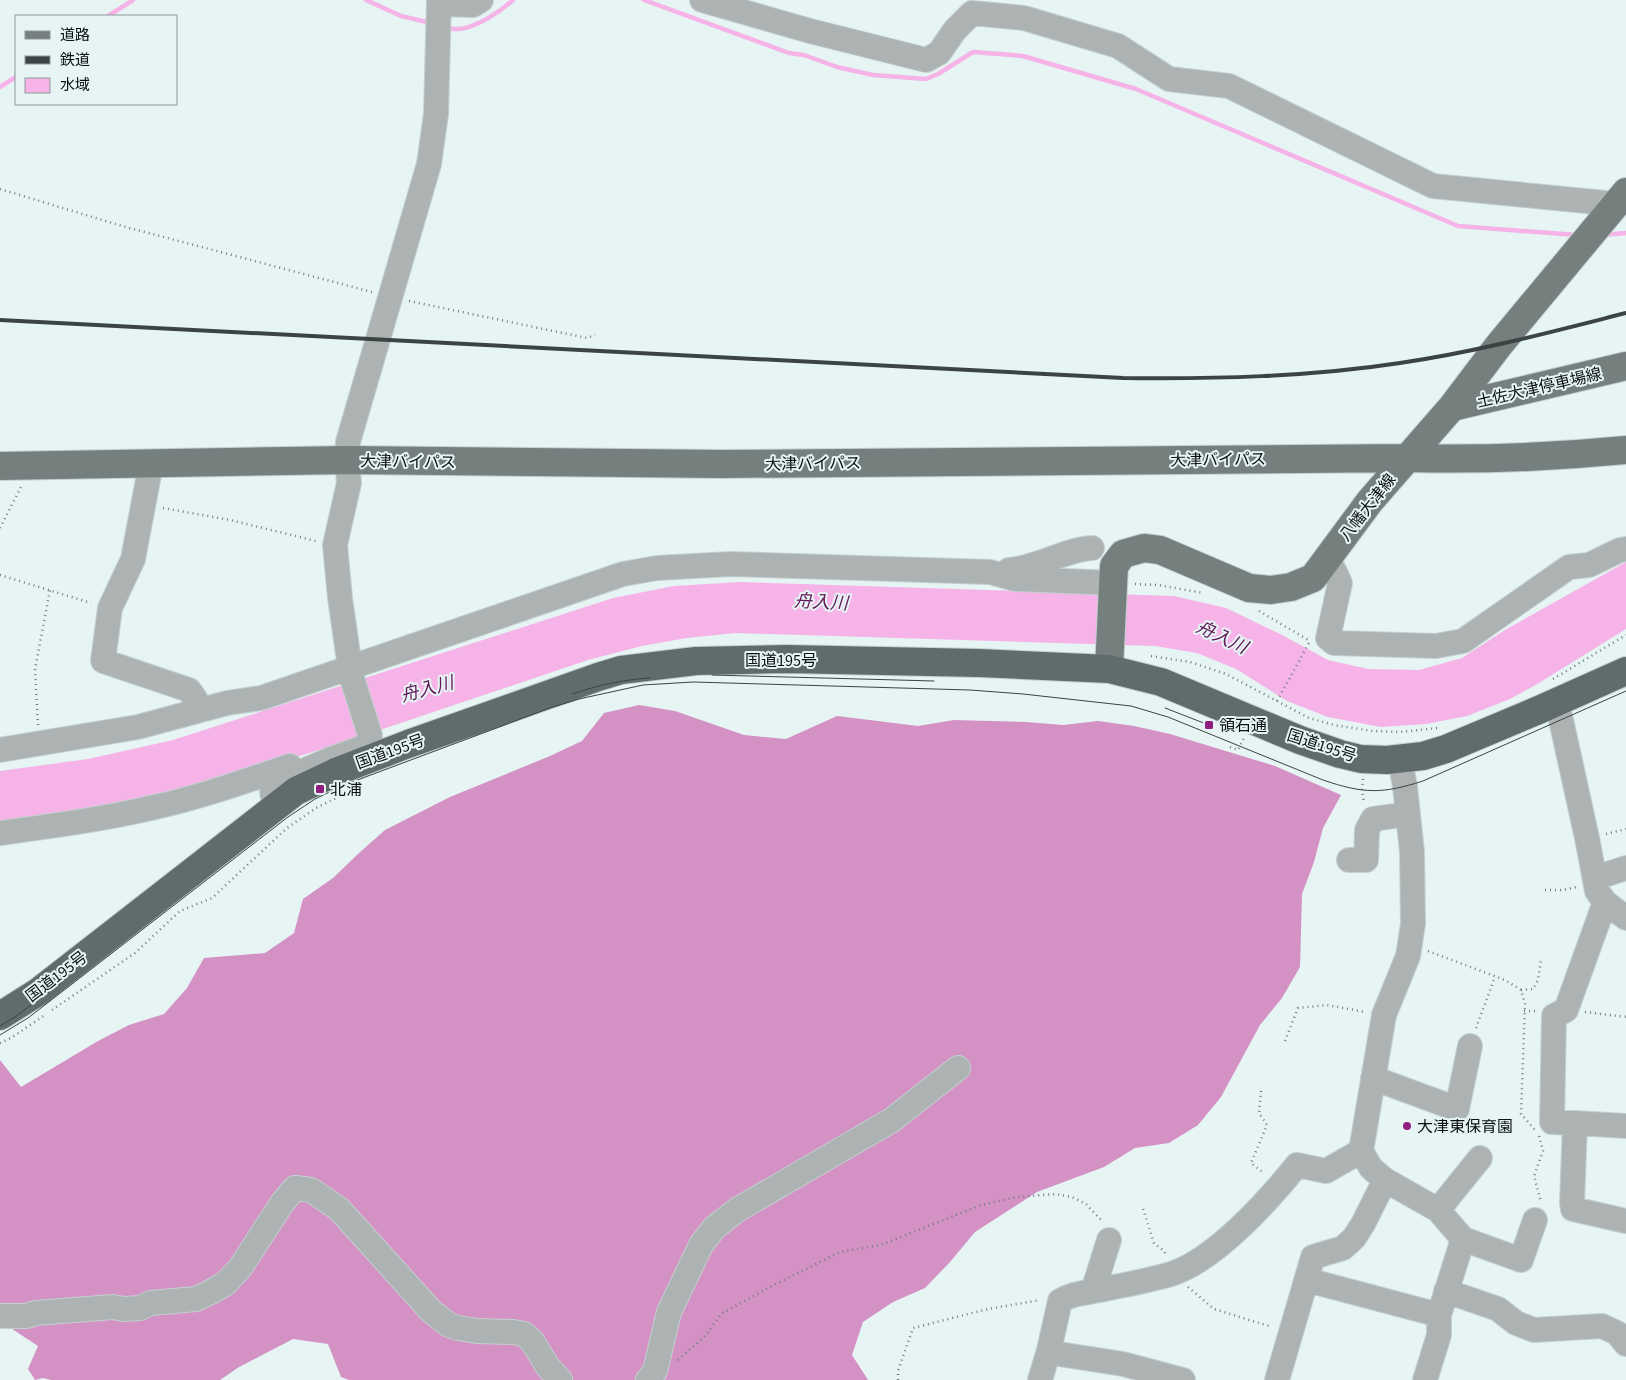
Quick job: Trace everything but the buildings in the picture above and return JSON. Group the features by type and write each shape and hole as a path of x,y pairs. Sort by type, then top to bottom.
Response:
{"highway":[{"name":"国道195号","path":"0,1016 38,992 296,791 338,771 426,738 621,670 696,661 787,659 979,663 1110,658 1161,682 1300,740 1340,754 1361,759 1400,759 1423,756 1446,749 1552,691 1626,670"}],"main road":[{"name":"八幡大津線","path":"1110,658 1114,566 1123,554 1144,548 1160,550 1250,588 1271,590 1291,587 1313,578 1370,501 1452,407 1499,345 1619,205"},
{"name":"土佐大津停車場線","path":"1452,407 1626,366"},
{"name":"大津バイパス","path":"0,466 347,460 731,464 1449,459 1576,455 1626,450"}],"street":[{"path":"153,723 174,706 262,686 330,665 335,654 333,578 336,549 349,483 348,442 429,164 436,114 439,2 473,5 481,0"},
{"path":"702,0 810,31 926,60 939,53 955,30 972,13 1024,18 1118,46 1169,80 1229,86 1433,186 1619,205"},
{"path":"151,464 133,559 110,608 103,661 189,690 196,700"},
{"path":"1325,562 1334,570 1340,583 1328,638 1334,642 1436,646 1463,641 1570,567 1605,546 1626,538"},
{"path":"0,750 138,727 227,704 261,698 351,671 623,574 657,568 731,564 990,572 1021,569 1081,548 1092,548"},
{"path":"278,806 272,796 275,783 331,758 367,746 370,737 351,671 340,598 336,549"},
{"path":"1570,567 1589,564 1626,549"},
{"path":"990,572 1015,579 1113,585"},
{"path":"1552,691 1560,713 1599,888 1566,1010 1554,1016 1552,1122 1626,1126"},
{"path":"0,833 82,822 206,794 370,737"},
{"path":"1400,759 1412,852 1413,924 1408,956 1384,1015 1361,1151 1371,1168 1384,1180 1438,1210 1462,1239 1521,1260 1538,1211"},
{"path":"1349,860 1366,860 1368,830 1373,819 1408,814"},
{"path":"1599,888 1626,868"},
{"path":"1599,888 1626,918"},
{"path":"1373,1078 1457,1109 1470,1046"},
{"path":"652,1376 669,1312 701,1245 714,1228 737,1210 892,1120 958,1068"},
{"path":"1575,1123 1573,1209 1626,1221"},
{"path":"1040,1380 1060,1301 1069,1295 1171,1274 1185,1268 1218,1247 1274,1194 1297,1165 1326,1171 1361,1151"},
{"path":"1438,1210 1480,1158"},
{"path":"1278,1380 1313,1257 1343,1248 1354,1238 1363,1224 1384,1180"},
{"path":"0,1316 27,1316 35,1313 113,1307 140,1308 151,1303 196,1299 226,1283 240,1268 283,1202 295,1188 302,1188 311,1190 339,1209 431,1311 449,1325 477,1332 513,1332 524,1334 532,1341 548,1368 560,1380"},
{"path":"1426,1380 1439,1334 1439,1315 1462,1239"},
{"path":"1093,1291 1109,1240"},
{"path":"1307,1280 1439,1315"},
{"path":"1446,1291 1498,1309 1516,1323 1534,1330 1602,1326 1617,1334 1626,1344"},
{"path":"1049,1350 1059,1354 1123,1364 1183,1380"}],"path":[{"path":"0,189 122,226 391,297 586,338 595,335"},
{"path":"0,528 22,485"},
{"path":"144,505 230,520 336,549"},
{"path":"0,575 110,608"},
{"path":"1113,585 1158,585 1206,594"},
{"path":"39,744 34,669 50,590"},
{"path":"1255,608 1317,644"},
{"path":"1552,691 1626,634"},
{"path":"1278,700 1307,647"},
{"path":"1142,655 1190,662 1226,674 1309,718 1353,729 1400,732 1441,727"},
{"path":"1230,747 1238,750 1246,732"},
{"path":"1364,774 1362,790 1371,824"},
{"path":"0,1043 11,1038 135,953 180,911 212,898 287,828 316,808 360,788 363,783"},
{"path":"1545,890 1599,888"},
{"path":"1410,944 1505,980 1521,990 1533,989 1538,980 1541,960"},
{"path":"1470,1046 1495,976"},
{"path":"1521,990 1524,1004 1521,1114 1530,1126 1539,1133 1543,1151 1534,1176 1538,1211"},
{"path":"1285,1041 1298,1008 1327,1005 1384,1015"},
{"path":"1566,1010 1626,1017"},
{"path":"1261,1091 1259,1112 1267,1125 1251,1163 1264,1173 1259,1180 1274,1194"},
{"path":"652,1376 666,1370 693,1348 706,1335 721,1314 776,1284 840,1252 881,1245 981,1205 1017,1196 1056,1194 1072,1197 1086,1204 1104,1222 1109,1240"},
{"path":"1143,1209 1154,1243 1164,1251 1171,1274 1214,1309 1291,1334"},
{"path":"898,1380 898,1371 913,1328 988,1309 1069,1295"}],"shaded area":[{"path":"639,705 675,711 744,735 786,739 837,716 918,726 954,720 1063,725 1098,721 1170,734 1275,766 1341,795 1323,828 1314,862 1302,894 1300,967 1282,998 1260,1025 1221,1097 1198,1125 1169,1143 1135,1148 1104,1167 1037,1192 975,1232 925,1288 893,1302 863,1322 852,1355 868,1380 349,1380 341,1377 328,1344 293,1339 239,1367 220,1380 51,1380 43,1378 35,1380 28,1369 38,1346 0,1321 0,1060 21,1087 98,1041 129,1025 164,1014 187,988 204,958 265,953 294,933 303,899 333,878 385,830 450,797 582,741 604,713"}],"water":[{"name":"舟入川","path":"1626,562 1626,629 1510,699 1467,716 1426,724 1381,727 1328,717 1287,701 1236,669 1197,653 1155,646 735,633 687,638 642,646 588,660 353,739 184,793 0,826 0,771 88,759 173,740 613,598 674,586 740,582 1174,596 1226,608 1328,660 1368,669 1419,670 1462,658 1505,630"}],"waterway":[{"path":"110,15 133,0"},
{"path":"366,0 401,16 431,23"},
{"path":"446,27 456,29 472,26 495,14 513,0"},
{"path":"644,0 789,53 804,55 837,67 873,75 926,79 938,74 973,52 1023,56 1136,89 1458,226 1577,235"},
{"path":"0,87 15,78"},
{"path":"1602,235 1626,233"}],"tram line":[{"path":"712,675 934,681"},
{"path":"572,694 610,683 650,678"},
{"path":"0,1035 28,1018 288,817 315,799 344,785 550,708 579,699 643,685 693,682 970,690 1131,706 1168,717 1337,785 1373,791 1396,788 1423,781 1626,691"},
{"path":"1165,708 1214,727"},
{"path":"0,1026 61,983"}],"railway":[{"path":"0,320 1123,378 1158,378 1296,374 1365,368 1485,347 1626,313"}],"place":[{"name":"領石通","path":"1209,725"},
{"name":"北浦","path":"320,789"},
{"name":"大津東保育園","path":"1407,1126"}]}
